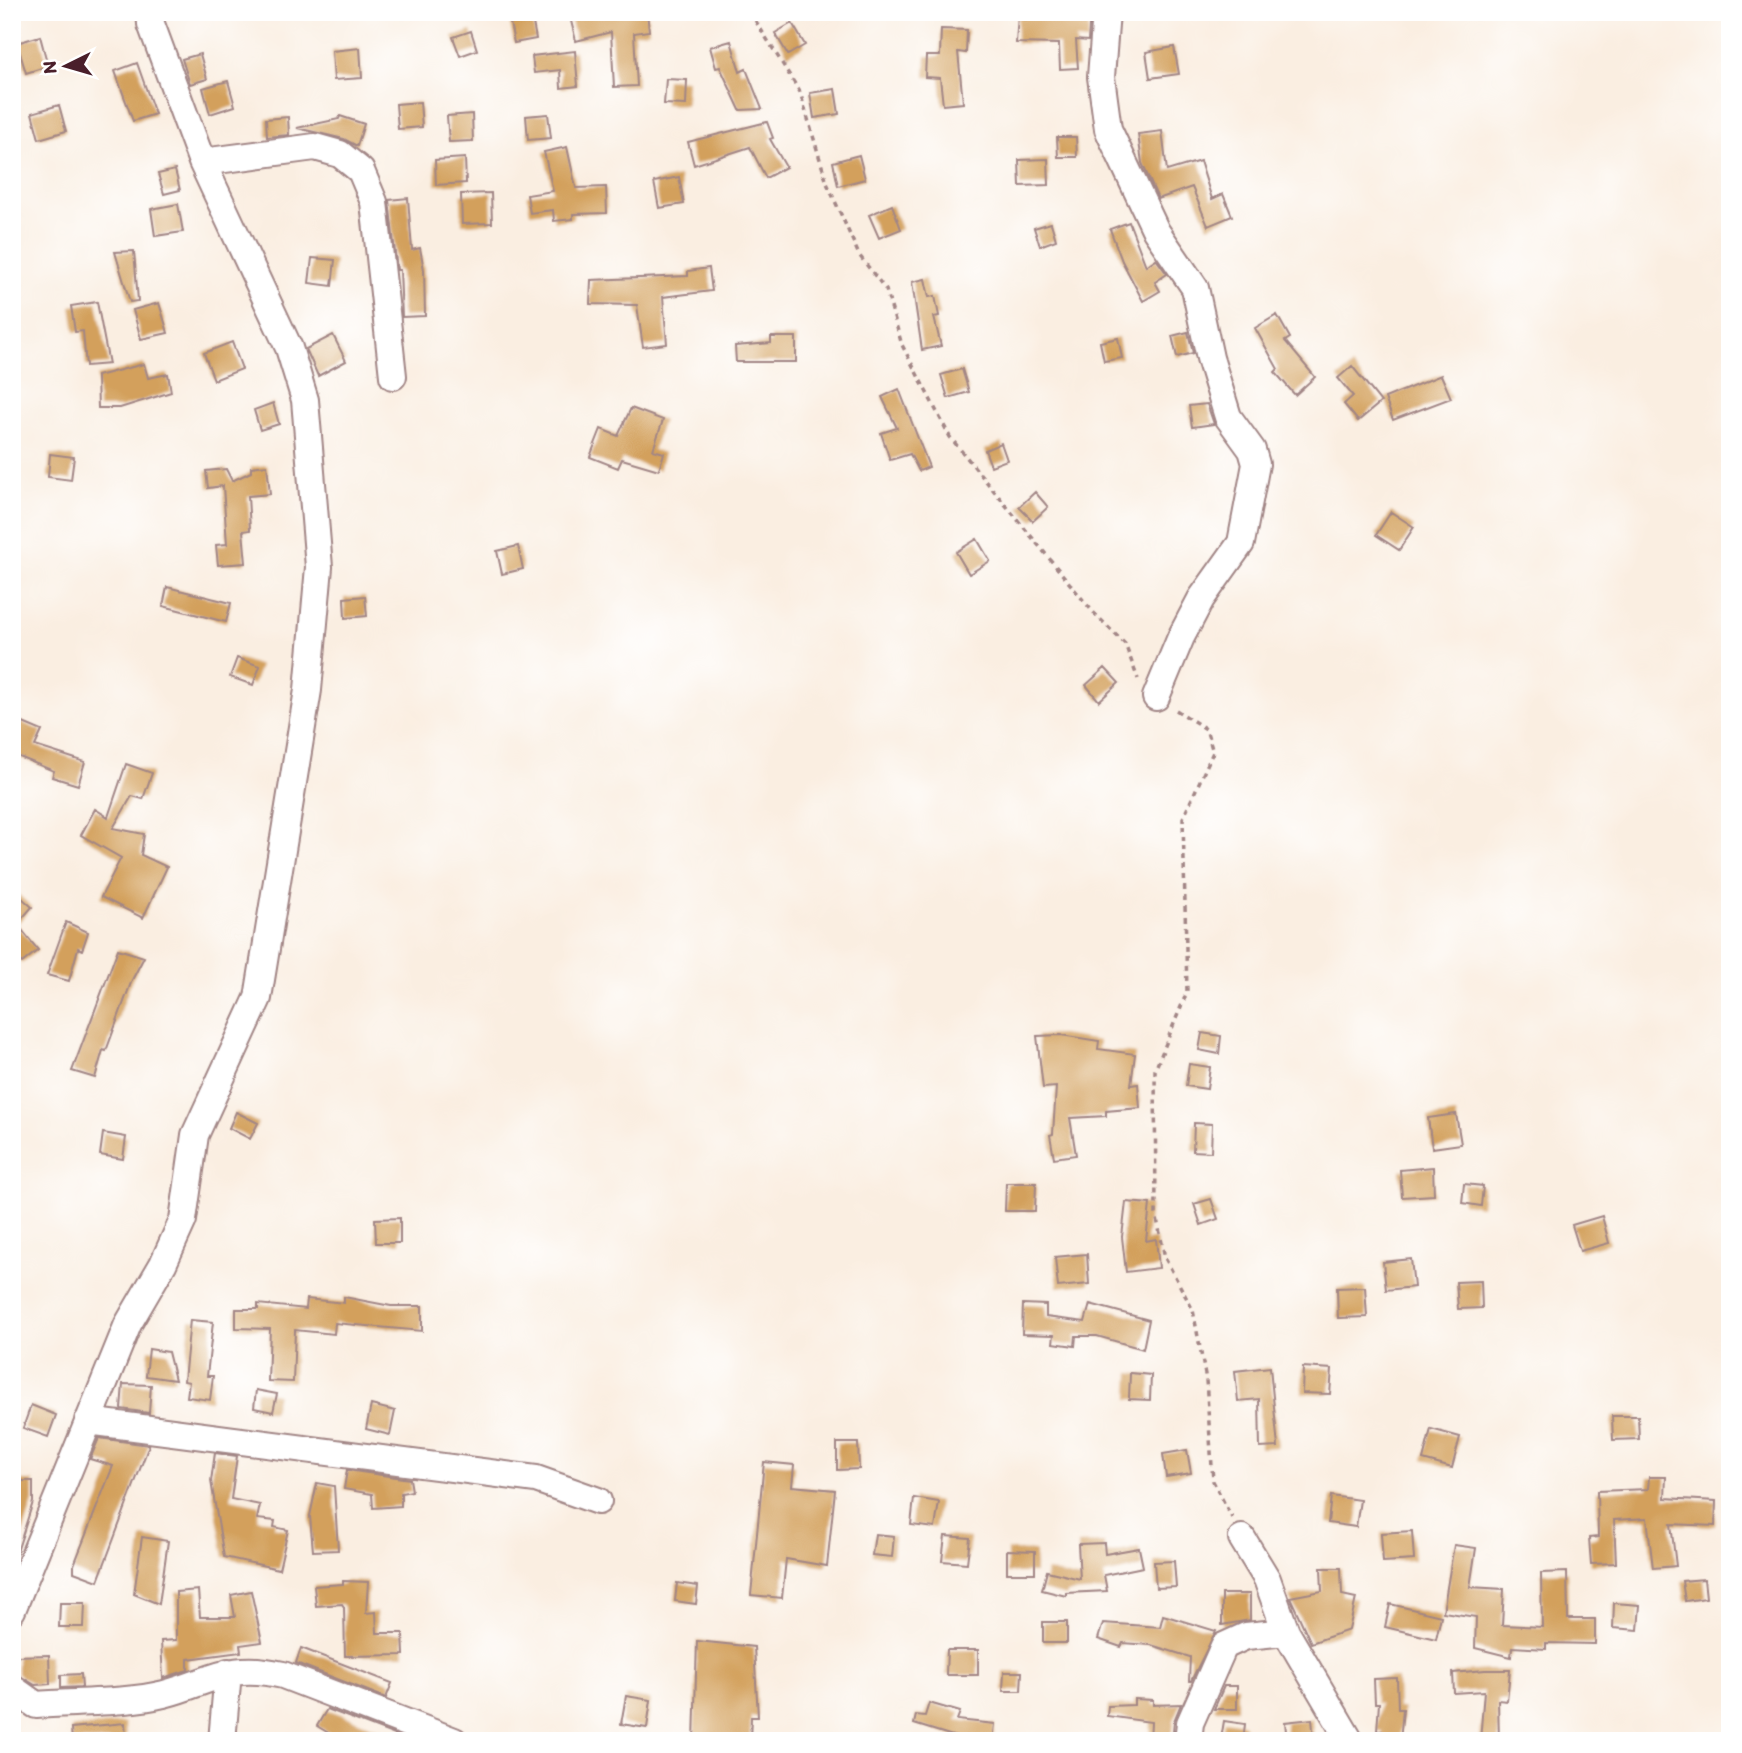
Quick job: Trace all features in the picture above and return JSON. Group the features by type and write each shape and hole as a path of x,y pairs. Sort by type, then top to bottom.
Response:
{"street":[{"path":"12,1610 128,1324 163,1264 183,1220 195,1135 258,998 308,690 318,567 305,401 289,348 202,162 150,12"},
{"path":"1106,12 1101,77 1108,129 1156,231 1195,288 1210,358 1228,417 1252,450 1256,464 1241,543 1201,599 1181,636 1156,697"},
{"path":"202,162 315,147 340,154 361,171 374,202 393,376"},
{"path":"88,1421 536,1479 598,1501"},
{"path":"1242,1538 1267,1579 1286,1632 1350,1741"},
{"path":"1188,1741 1190,1723 1224,1646 1246,1636 1286,1632"},
{"path":"12,1688 36,1705 162,1694 228,1672 257,1669 283,1675 454,1741"},
{"path":"222,1741 228,1672"}],"path":[{"path":"750,12 800,92 827,183 859,255 886,290 902,345 950,437 1093,612 1125,644 1141,686 1206,729 1213,752 1183,818 1187,992 1155,1070 1156,1214 1166,1258 1192,1310 1206,1380 1213,1481 1242,1538"}],"building":[{"path":"508,12 531,12 536,39 514,43"},
{"path":"588,12 647,12 649,31 634,33 637,86 614,87 611,32 576,41 570,17"},
{"path":"1067,12 1090,12 1088,41 1076,40 1078,68 1060,69 1059,44 1016,43 1018,15 1067,17"},
{"path":"792,23 805,45 788,55 775,33"},
{"path":"941,29 967,30 966,53 958,52 963,103 943,105 940,78 925,77 926,56 940,56"},
{"path":"471,31 477,50 460,56 453,37"},
{"path":"40,36 48,66 26,73 17,43"},
{"path":"731,41 740,72 746,69 762,109 740,110 720,67 716,68 710,47"},
{"path":"1174,47 1179,74 1150,78 1146,52"},
{"path":"360,48 362,78 334,80 332,51"},
{"path":"575,51 578,86 561,88 560,70 534,73 532,56"},
{"path":"200,54 207,79 190,84 182,59"},
{"path":"137,63 155,114 133,121 115,71"},
{"path":"666,79 687,80 686,105 664,104"},
{"path":"228,81 235,106 210,114 203,88"},
{"path":"835,89 839,114 814,118 810,93"},
{"path":"420,102 422,127 398,129 396,104"},
{"path":"59,105 66,131 39,139 32,113"},
{"path":"472,114 473,141 449,142 447,116"},
{"path":"548,114 551,138 528,140 526,116"},
{"path":"340,116 364,124 357,146 344,139 297,128 339,119"},
{"path":"288,117 289,135 267,137 266,119"},
{"path":"767,122 773,138 770,139 786,167 766,178 750,147 694,165 688,142"},
{"path":"1162,131 1167,171 1200,161 1212,199 1223,194 1232,216 1208,226 1192,187 1158,199 1142,163 1138,134"},
{"path":"1057,137 1076,137 1077,157 1058,157"},
{"path":"567,147 576,188 606,187 607,213 573,214 573,219 554,221 553,210 530,213 527,195 553,191 544,152"},
{"path":"859,155 865,179 838,186 833,162"},
{"path":"465,158 466,183 436,185 435,160"},
{"path":"1048,159 1049,185 1020,186 1019,160"},
{"path":"175,170 180,190 164,194 158,174"},
{"path":"679,177 684,204 659,208 654,182"},
{"path":"491,193 492,223 462,224 461,194"},
{"path":"408,198 412,250 420,248 424,270 425,316 402,317 400,270 397,270 389,200"},
{"path":"178,204 183,232 155,236 151,209"},
{"path":"892,205 901,229 879,238 869,215"},
{"path":"1129,222 1146,266 1156,259 1167,274 1155,282 1160,291 1143,301 1122,261 1110,229"},
{"path":"1051,223 1056,240 1040,246 1034,228"},
{"path":"134,251 138,301 130,302 115,252"},
{"path":"312,258 335,260 332,286 309,283"},
{"path":"709,268 712,291 663,297 667,344 643,347 637,305 590,304 591,280 688,276 688,271"},
{"path":"925,279 929,297 935,296 939,316 934,317 941,346 922,350 912,282"},
{"path":"97,302 109,364 86,366 83,331 75,332 71,306"},
{"path":"159,303 168,333 141,339 133,310"},
{"path":"1277,315 1290,338 1285,341 1315,377 1295,395 1275,372 1278,369 1255,328"},
{"path":"1188,332 1193,353 1177,357 1172,336"},
{"path":"333,335 346,361 318,376 306,349"},
{"path":"771,337 796,337 796,362 736,362 735,346 771,343"},
{"path":"1118,338 1122,358 1104,361 1100,342"},
{"path":"232,342 242,369 214,380 204,353"},
{"path":"144,364 148,378 168,374 171,392 120,408 98,408 97,376"},
{"path":"1352,366 1381,402 1358,421 1344,404 1353,396 1338,378"},
{"path":"962,369 969,392 948,398 941,375"},
{"path":"1441,375 1451,398 1393,420 1385,398"},
{"path":"899,389 929,467 919,471 910,454 890,460 881,433 897,428 882,397"},
{"path":"273,403 279,424 260,430 254,410"},
{"path":"1207,404 1214,424 1192,427 1189,406"},
{"path":"631,408 663,420 653,450 664,453 659,470 622,459 618,468 590,457 601,429 618,436"},
{"path":"1001,443 1007,460 991,466 985,450"},
{"path":"50,454 74,457 71,480 48,477"},
{"path":"267,465 270,494 248,496 250,530 243,531 246,563 218,565 216,545 227,544 223,486 208,488 206,471 226,469 232,481 251,472 251,467"},
{"path":"1035,492 1048,507 1033,521 1019,507"},
{"path":"1391,512 1414,527 1399,550 1376,535"},
{"path":"977,539 990,561 969,574 956,552"},
{"path":"518,546 523,569 502,574 497,551"},
{"path":"167,587 231,603 226,622 163,606"},
{"path":"365,596 367,616 345,618 344,598"},
{"path":"237,658 260,666 253,685 230,677"},
{"path":"1105,668 1119,683 1099,701 1086,685"},
{"path":"16,720 42,731 35,746 85,762 78,785 52,777 54,771 12,754 12,731"},
{"path":"126,764 152,773 143,799 132,796 113,828 144,834 141,855 167,867 143,918 101,897 121,858 81,835 95,809 108,817"},
{"path":"12,889 32,907 17,924 38,950 22,963 12,952"},
{"path":"66,922 88,932 82,950 78,948 69,981 47,975"},
{"path":"118,949 144,957 132,980 106,1051 103,1050 95,1078 72,1071"},
{"path":"1202,1033 1221,1036 1219,1054 1199,1050"},
{"path":"1061,1035 1099,1041 1098,1049 1135,1054 1131,1085 1138,1084 1140,1108 1106,1111 1106,1116 1070,1118 1076,1155 1054,1158 1050,1135 1053,1134 1056,1087 1043,1088 1037,1036"},
{"path":"1189,1064 1210,1067 1207,1089 1186,1086"},
{"path":"236,1112 258,1123 250,1139 229,1128"},
{"path":"1456,1114 1461,1144 1432,1148 1428,1118"},
{"path":"1194,1123 1212,1124 1211,1152 1193,1151"},
{"path":"103,1133 126,1137 123,1159 100,1155"},
{"path":"1433,1167 1434,1195 1402,1197 1400,1170"},
{"path":"1006,1183 1036,1183 1035,1211 1005,1211"},
{"path":"1464,1184 1483,1186 1481,1206 1462,1203"},
{"path":"1211,1199 1218,1219 1201,1225 1194,1204"},
{"path":"1126,1202 1150,1204 1146,1241 1156,1239 1159,1268 1126,1272 1122,1237"},
{"path":"1602,1216 1609,1243 1580,1251 1572,1225"},
{"path":"400,1218 400,1243 376,1243 375,1219"},
{"path":"1087,1254 1089,1284 1058,1287 1055,1257"},
{"path":"1411,1259 1414,1287 1386,1290 1383,1262"},
{"path":"1481,1281 1482,1308 1458,1309 1456,1282"},
{"path":"1365,1287 1367,1317 1338,1318 1337,1288"},
{"path":"344,1297 391,1306 422,1306 422,1331 335,1323 334,1334 295,1330 293,1382 268,1381 270,1329 236,1328 236,1309 258,1309 258,1304 306,1309 307,1299 344,1303"},
{"path":"1023,1304 1046,1305 1046,1317 1085,1322 1090,1304 1149,1320 1143,1349 1097,1336 1076,1336 1075,1346 1053,1343 1054,1335 1022,1334"},
{"path":"190,1320 213,1322 207,1376 213,1376 210,1400 187,1397 189,1382 184,1381"},
{"path":"149,1349 168,1352 175,1380 146,1376"},
{"path":"1270,1367 1278,1447 1260,1448 1259,1399 1238,1401 1235,1371"},
{"path":"1303,1367 1332,1369 1330,1394 1302,1393"},
{"path":"1130,1373 1151,1375 1150,1400 1129,1399"},
{"path":"123,1384 151,1385 149,1413 121,1409"},
{"path":"256,1390 277,1394 273,1412 254,1408"},
{"path":"31,1405 56,1415 48,1437 23,1428"},
{"path":"371,1405 395,1411 390,1435 366,1429"},
{"path":"1612,1416 1638,1416 1639,1439 1613,1440"},
{"path":"1431,1429 1460,1437 1452,1468 1423,1460"},
{"path":"99,1438 149,1445 98,1581 74,1572 74,1565 113,1466 90,1459"},
{"path":"837,1443 858,1443 859,1469 837,1470"},
{"path":"1187,1450 1191,1473 1166,1477 1163,1454"},
{"path":"215,1453 237,1456 231,1499 260,1505 257,1519 275,1521 274,1527 288,1530 279,1569 224,1557 211,1481"},
{"path":"764,1462 794,1465 792,1486 835,1490 827,1566 786,1559 782,1598 751,1595"},
{"path":"347,1470 410,1479 412,1491 401,1493 401,1506 373,1508 372,1494 344,1489"},
{"path":"1649,1477 1666,1477 1665,1498 1716,1501 1715,1526 1671,1524 1676,1566 1653,1568 1647,1518 1614,1520 1616,1563 1591,1564 1589,1538 1598,1537 1597,1491 1648,1489"},
{"path":"12,1481 33,1481 33,1502 16,1555 12,1555"},
{"path":"317,1483 334,1486 338,1550 313,1551 310,1516"},
{"path":"1331,1496 1360,1500 1356,1527 1328,1523"},
{"path":"914,1498 939,1502 935,1528 911,1525"},
{"path":"1412,1531 1414,1560 1383,1562 1381,1533"},
{"path":"875,1534 894,1536 892,1557 872,1555"},
{"path":"945,1536 970,1538 967,1563 942,1561"},
{"path":"142,1537 168,1541 159,1604 134,1594"},
{"path":"1104,1543 1105,1554 1139,1548 1143,1567 1104,1575 1107,1591 1066,1593 1066,1596 1042,1590 1047,1571 1080,1579 1078,1544"},
{"path":"1454,1545 1476,1548 1470,1587 1504,1589 1502,1625 1542,1627 1541,1573 1567,1572 1568,1619 1595,1619 1595,1644 1546,1643 1546,1649 1512,1647 1511,1657 1475,1648 1476,1617 1443,1612"},
{"path":"1007,1550 1035,1551 1035,1573 1007,1573"},
{"path":"1174,1561 1176,1587 1156,1588 1154,1562"},
{"path":"1321,1568 1341,1568 1342,1595 1356,1598 1349,1630 1311,1643 1290,1597 1322,1591"},
{"path":"1704,1579 1706,1598 1685,1601 1682,1581"},
{"path":"343,1581 368,1582 366,1613 376,1612 377,1633 403,1633 404,1655 345,1656 344,1607 342,1604 316,1606 314,1586 343,1584"},
{"path":"677,1583 698,1586 696,1604 675,1601"},
{"path":"198,1590 200,1617 235,1617 231,1595 251,1591 262,1642 240,1645 241,1652 188,1659 188,1670 163,1678 161,1641 176,1640 176,1592"},
{"path":"1222,1594 1250,1594 1250,1620 1222,1625"},
{"path":"60,1603 85,1603 84,1627 59,1627"},
{"path":"1614,1603 1640,1605 1638,1630 1613,1628"},
{"path":"1390,1604 1441,1616 1436,1639 1385,1627"},
{"path":"1163,1615 1216,1631 1191,1681 1190,1657 1151,1645 1123,1643 1121,1647 1098,1639 1103,1623 1160,1627"},
{"path":"1043,1622 1067,1622 1067,1643 1043,1643"},
{"path":"697,1641 754,1647 758,1717 751,1717 750,1741 694,1741"},
{"path":"301,1648 392,1683 386,1698 296,1663"},
{"path":"947,1650 978,1650 978,1675 946,1675"},
{"path":"49,1655 50,1684 35,1685 17,1674 17,1656"},
{"path":"1510,1670 1507,1701 1498,1700 1499,1741 1480,1741 1484,1691 1454,1693 1453,1673"},
{"path":"1004,1672 1022,1672 1021,1691 1003,1691"},
{"path":"81,1674 82,1687 61,1688 61,1675"},
{"path":"1397,1678 1398,1709 1403,1709 1400,1741 1382,1741 1382,1731 1377,1731 1379,1703 1375,1703 1374,1679"},
{"path":"1224,1686 1237,1686 1237,1709 1214,1709"},
{"path":"626,1696 651,1700 647,1728 621,1724"},
{"path":"1134,1699 1153,1700 1153,1705 1181,1704 1174,1721 1172,1741 1150,1741 1151,1722 1107,1716 1108,1706 1134,1705"},
{"path":"929,1703 960,1712 957,1720 995,1724 993,1741 969,1741 914,1724 916,1715 925,1716"},
{"path":"327,1709 408,1741 342,1741 317,1726"},
{"path":"1312,1719 1314,1741 1287,1741 1285,1722"},
{"path":"1224,1721 1245,1724 1243,1741 1221,1739"},
{"path":"125,1723 126,1741 72,1741 71,1728"}]}
